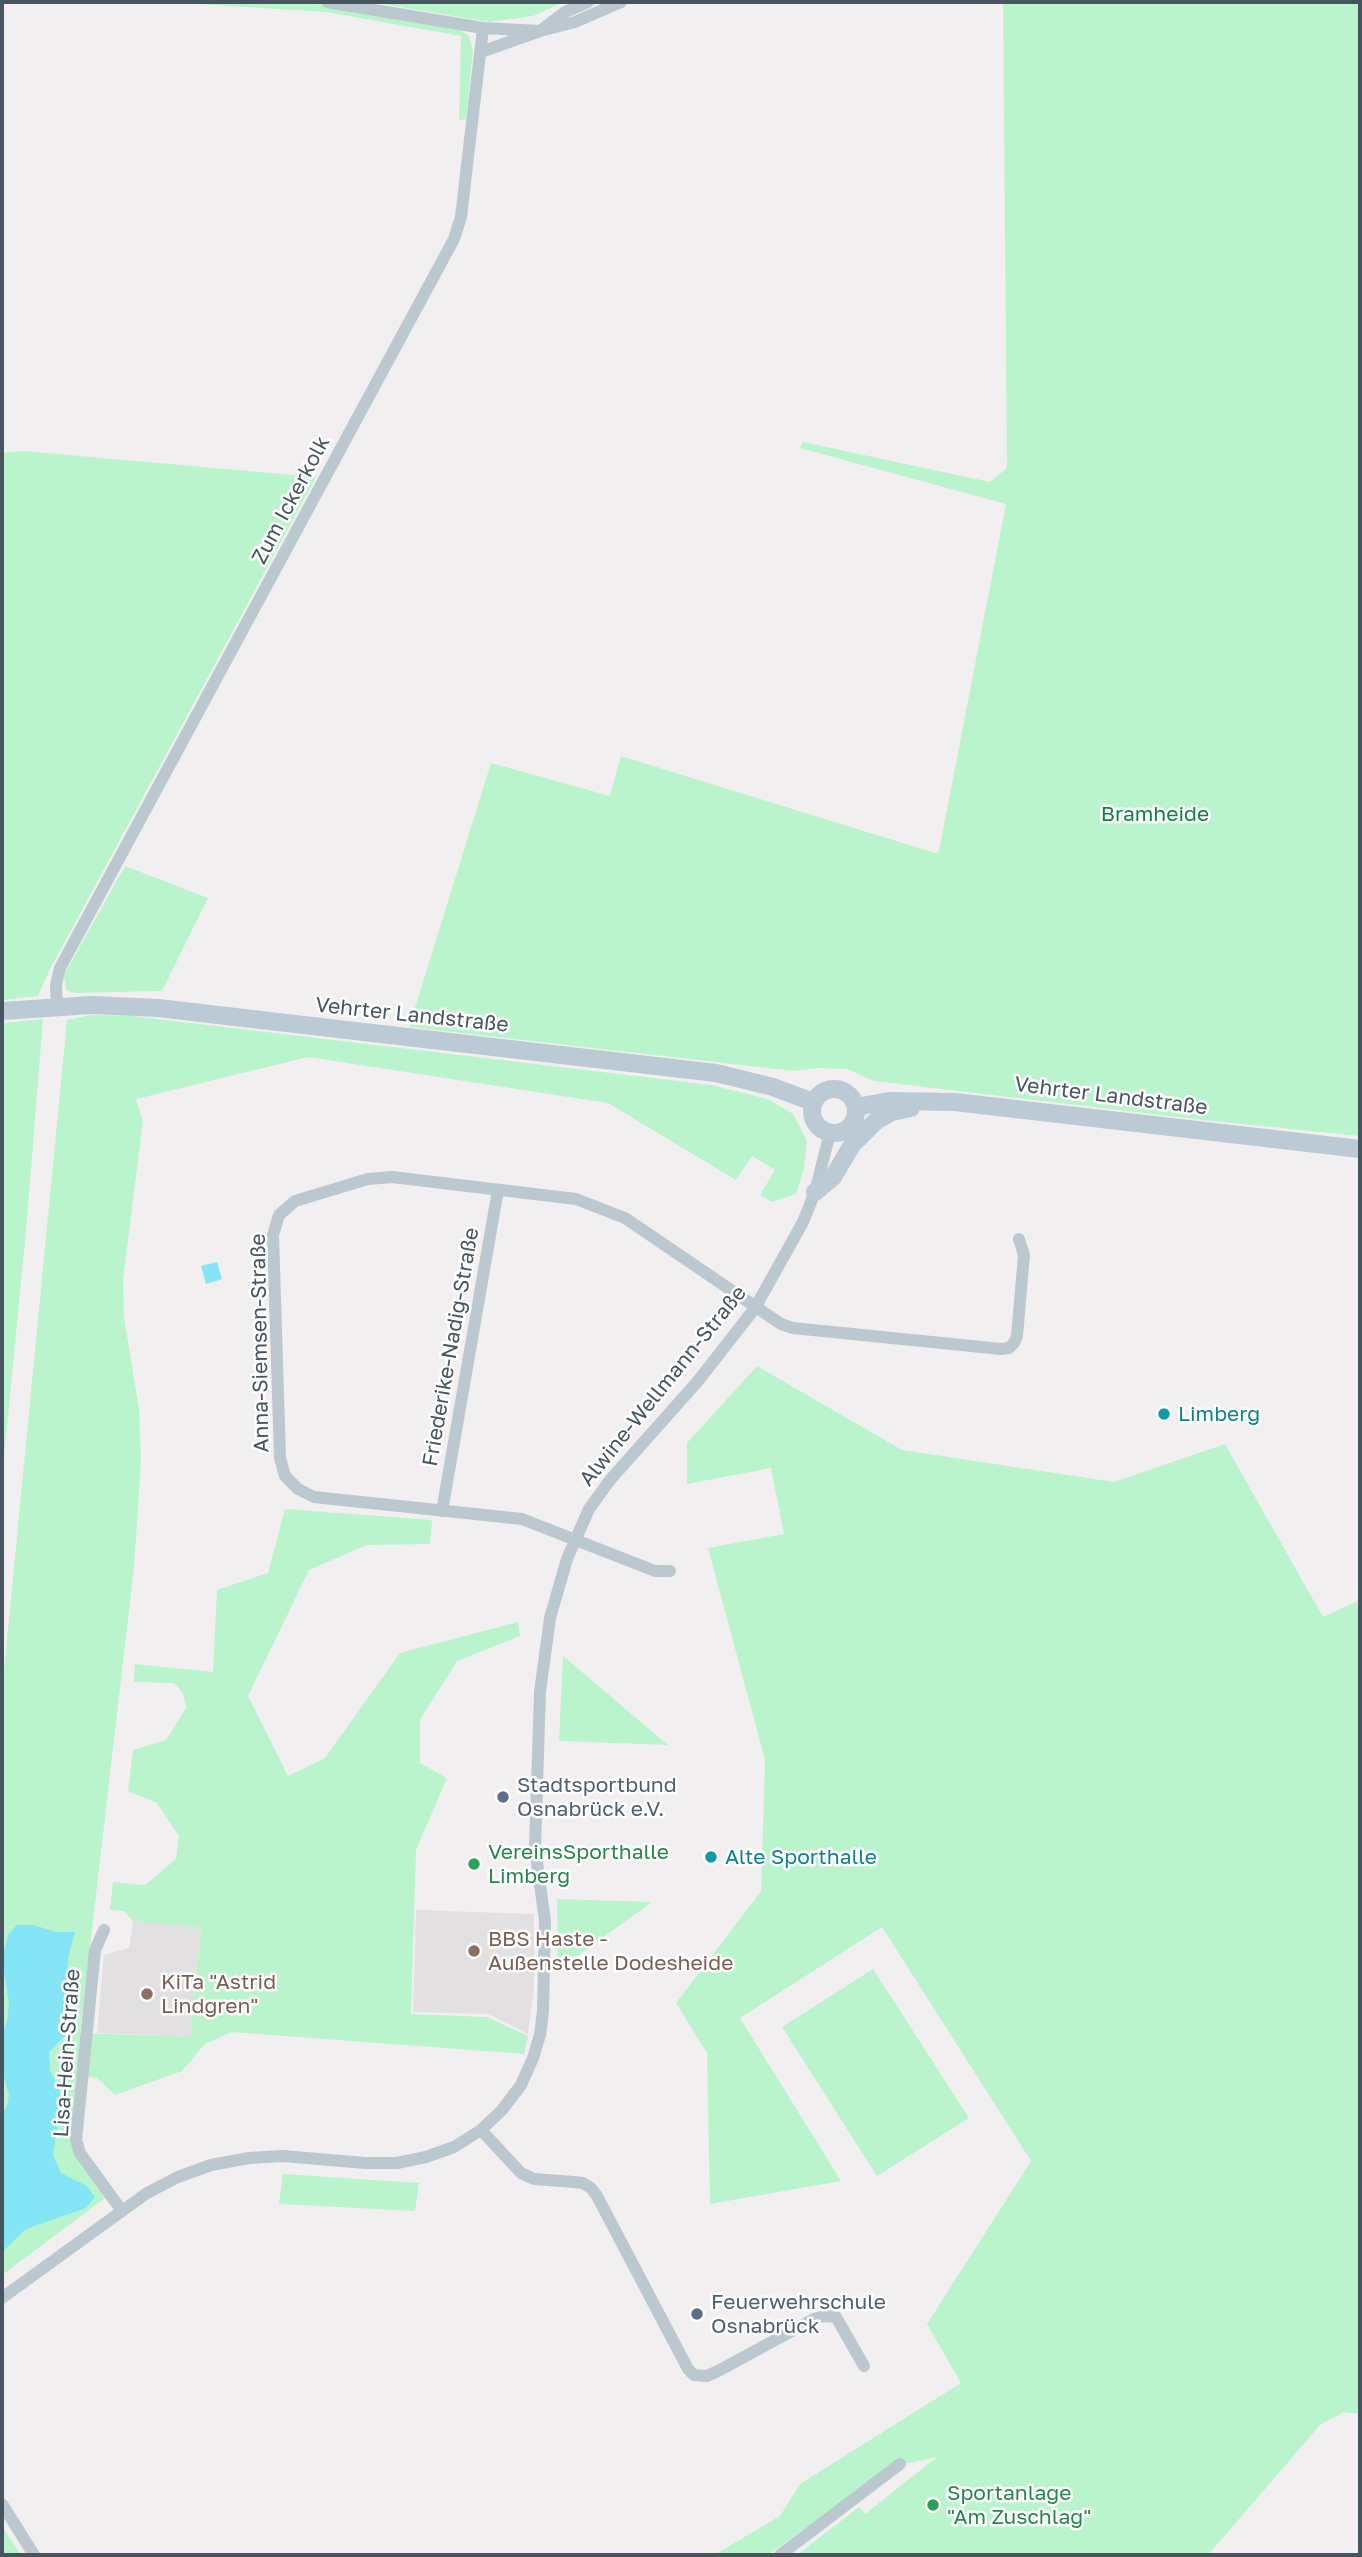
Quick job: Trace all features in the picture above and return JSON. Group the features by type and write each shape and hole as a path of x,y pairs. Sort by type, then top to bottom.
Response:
{"main road":[{"name":"Vehrter Landstraße","path":"2,1011 92,1004 158,1008 685,1068 773,1087 813,1102"},
{"path":"833,1088 846,1091 856,1107 856,1116 848,1128 830,1133 815,1122 812,1116 813,1102 821,1092 833,1088"},
{"name":"Vehrter Landstraße","path":"856,1107 889,1101 989,1105 1360,1149"},
{"path":"815,1192 834,1177 852,1144 876,1121 923,1101"}],"street":[{"path":"327,2 483,28 540,31 565,12 588,2"},
{"path":"481,52 575,22 621,2"},
{"name":"Zum Ickerkolk","path":"57,1006 56,985 60,968 454,239 461,217 483,28"},
{"name":"Alwine-Wellmann-Straße","path":"2,2298 147,2193 178,2177 211,2165 249,2158 283,2156 397,2163 426,2157 454,2147 481,2130 521,2085 540,2035 543,2011 545,1920 535,1846 540,1692 550,1618 574,1539 589,1509 610,1480 698,1381 755,1308 779,1267 815,1192 830,1133"},
{"name":"Anna-Siemsen-Straße","path":"670,1570 655,1572 522,1519 314,1497 298,1489 285,1476 280,1458 273,1235 279,1215 295,1201 368,1179 391,1177 576,1199 625,1218 781,1324 793,1328 1009,1348 1017,1336 1024,1255 1019,1239"},
{"name":"Friederike-Nadig-Straße","path":"442,1511 498,1190"},
{"name":"Lisa-Hein-Straße","path":"104,1930 94,1950 76,2140 80,2153 122,2211"},
{"path":"481,2130 521,2173 534,2179 583,2183 591,2188 688,2369 694,2375 706,2376 718,2371 814,2319 825,2316 836,2317 864,2366"},
{"path":"780,2555 900,2463"},
{"path":"2,2504 34,2555"}],"shaded area":[{"name":"BBS Haste - Außenstelle Dodesheide","path":"416,1910 534,1914 534,1988 528,2034 488,2014 413,2012"},
{"name":"KiTa \"Astrid Lindgren\"","path":"133,1921 201,1928 190,2037 97,2033 104,1955 129,1948"}],"green space":[{"path":"167,2 330,5 458,28 469,36 473,51 466,119 459,120 461,36 326,12"},
{"path":"370,2 564,2 533,16 489,22"},
{"name":"Bramheide","path":"1003,2 1360,2 1360,1136 874,1081 847,1069 794,1071 409,1027 491,763 610,796 621,756 935,853 939,851 1006,504 800,448 803,442 990,482 1007,468"},
{"path":"23,451 316,477 50,969 38,996 2,1000 2,453"},
{"path":"125,866 208,898 162,991 74,993 66,990 64,975"},
{"path":"91,1015 132,1016 711,1085 768,1099 793,1114 807,1141 804,1169 796,1194 772,1202 760,1195 775,1170 752,1156 736,1180 608,1103 308,1057 136,1099 143,1121 123,1280 124,1317 139,1409 141,1461 134,1567 80,2033 190,2037 201,1928 133,1921 124,1911 110,1910 113,1882 145,1885 176,1859 179,1836 157,1803 128,1791 133,1750 166,1740 186,1708 183,1693 174,1683 134,1682 135,1664 213,1672 217,1590 268,1573 285,1509 432,1520 430,1544 367,1545 309,1570 248,1696 288,1776 325,1758 400,1653 518,1622 520,1636 457,1661 420,1720 420,1763 447,1778 416,1850 411,2014 487,2017 528,2036 524,2054 232,2032 205,2044 182,2071 115,2095 97,2078 76,2076 71,2143 105,2198 2,2275 2,1691 67,1020"},
{"path":"43,1019 26,1231 2,1478 2,1023"},
{"path":"757,1366 902,1450 1114,1482 1225,1444 1323,1617 1360,1600 1360,2414 1344,2412 1321,2424 1208,2555 797,2555 859,2507 865,2514 937,2457 890,2467 768,2555 714,2555 780,2516 800,2484 961,2383 927,2324 1031,2161 882,1927 740,2018 841,2181 710,2204 707,2053 676,2003 761,1891 765,1760 708,1548 784,1534 771,1468 687,1484 687,1443"},
{"path":"563,1656 668,1745 559,1741"},
{"path":"557,1899 652,1902 561,1968 558,1966"},
{"path":"873,1969 969,2118 877,2176 782,2027"},
{"path":"283,2174 419,2183 415,2211 279,2204"},
{"path":"2,2526 21,2555 2,2555"}],"water":[{"path":"217,1262 222,1279 206,1284 201,1266"},
{"path":"17,1925 34,1925 55,1932 75,1932 68,1958 67,2002 71,2021 67,2034 49,2052 50,2070 59,2089 61,2103 53,2155 61,2173 87,2186 95,2197 86,2208 26,2229 2,2252 2,2114 9,2095 2,2070 2,2034 9,2004 2,1958 8,1935"}],"place":[{"name":"Limberg","path":"1164,1414"},
{"name":"Stadtsportbund Osnabrück e.V.","path":"503,1797"},
{"name":"Alte Sporthalle","path":"711,1857"},
{"name":"VereinsSporthalle Limberg","path":"474,1864"},
{"name":"BBS Haste - Außenstelle Dodesheide","path":"474,1951"},
{"name":"KiTa \"Astrid Lindgren\"","path":"147,1994"},
{"name":"Feuerwehrschule Osnabrück","path":"697,2314"},
{"name":"Sportanlage \"Am Zuschlag\"","path":"933,2505"}]}
